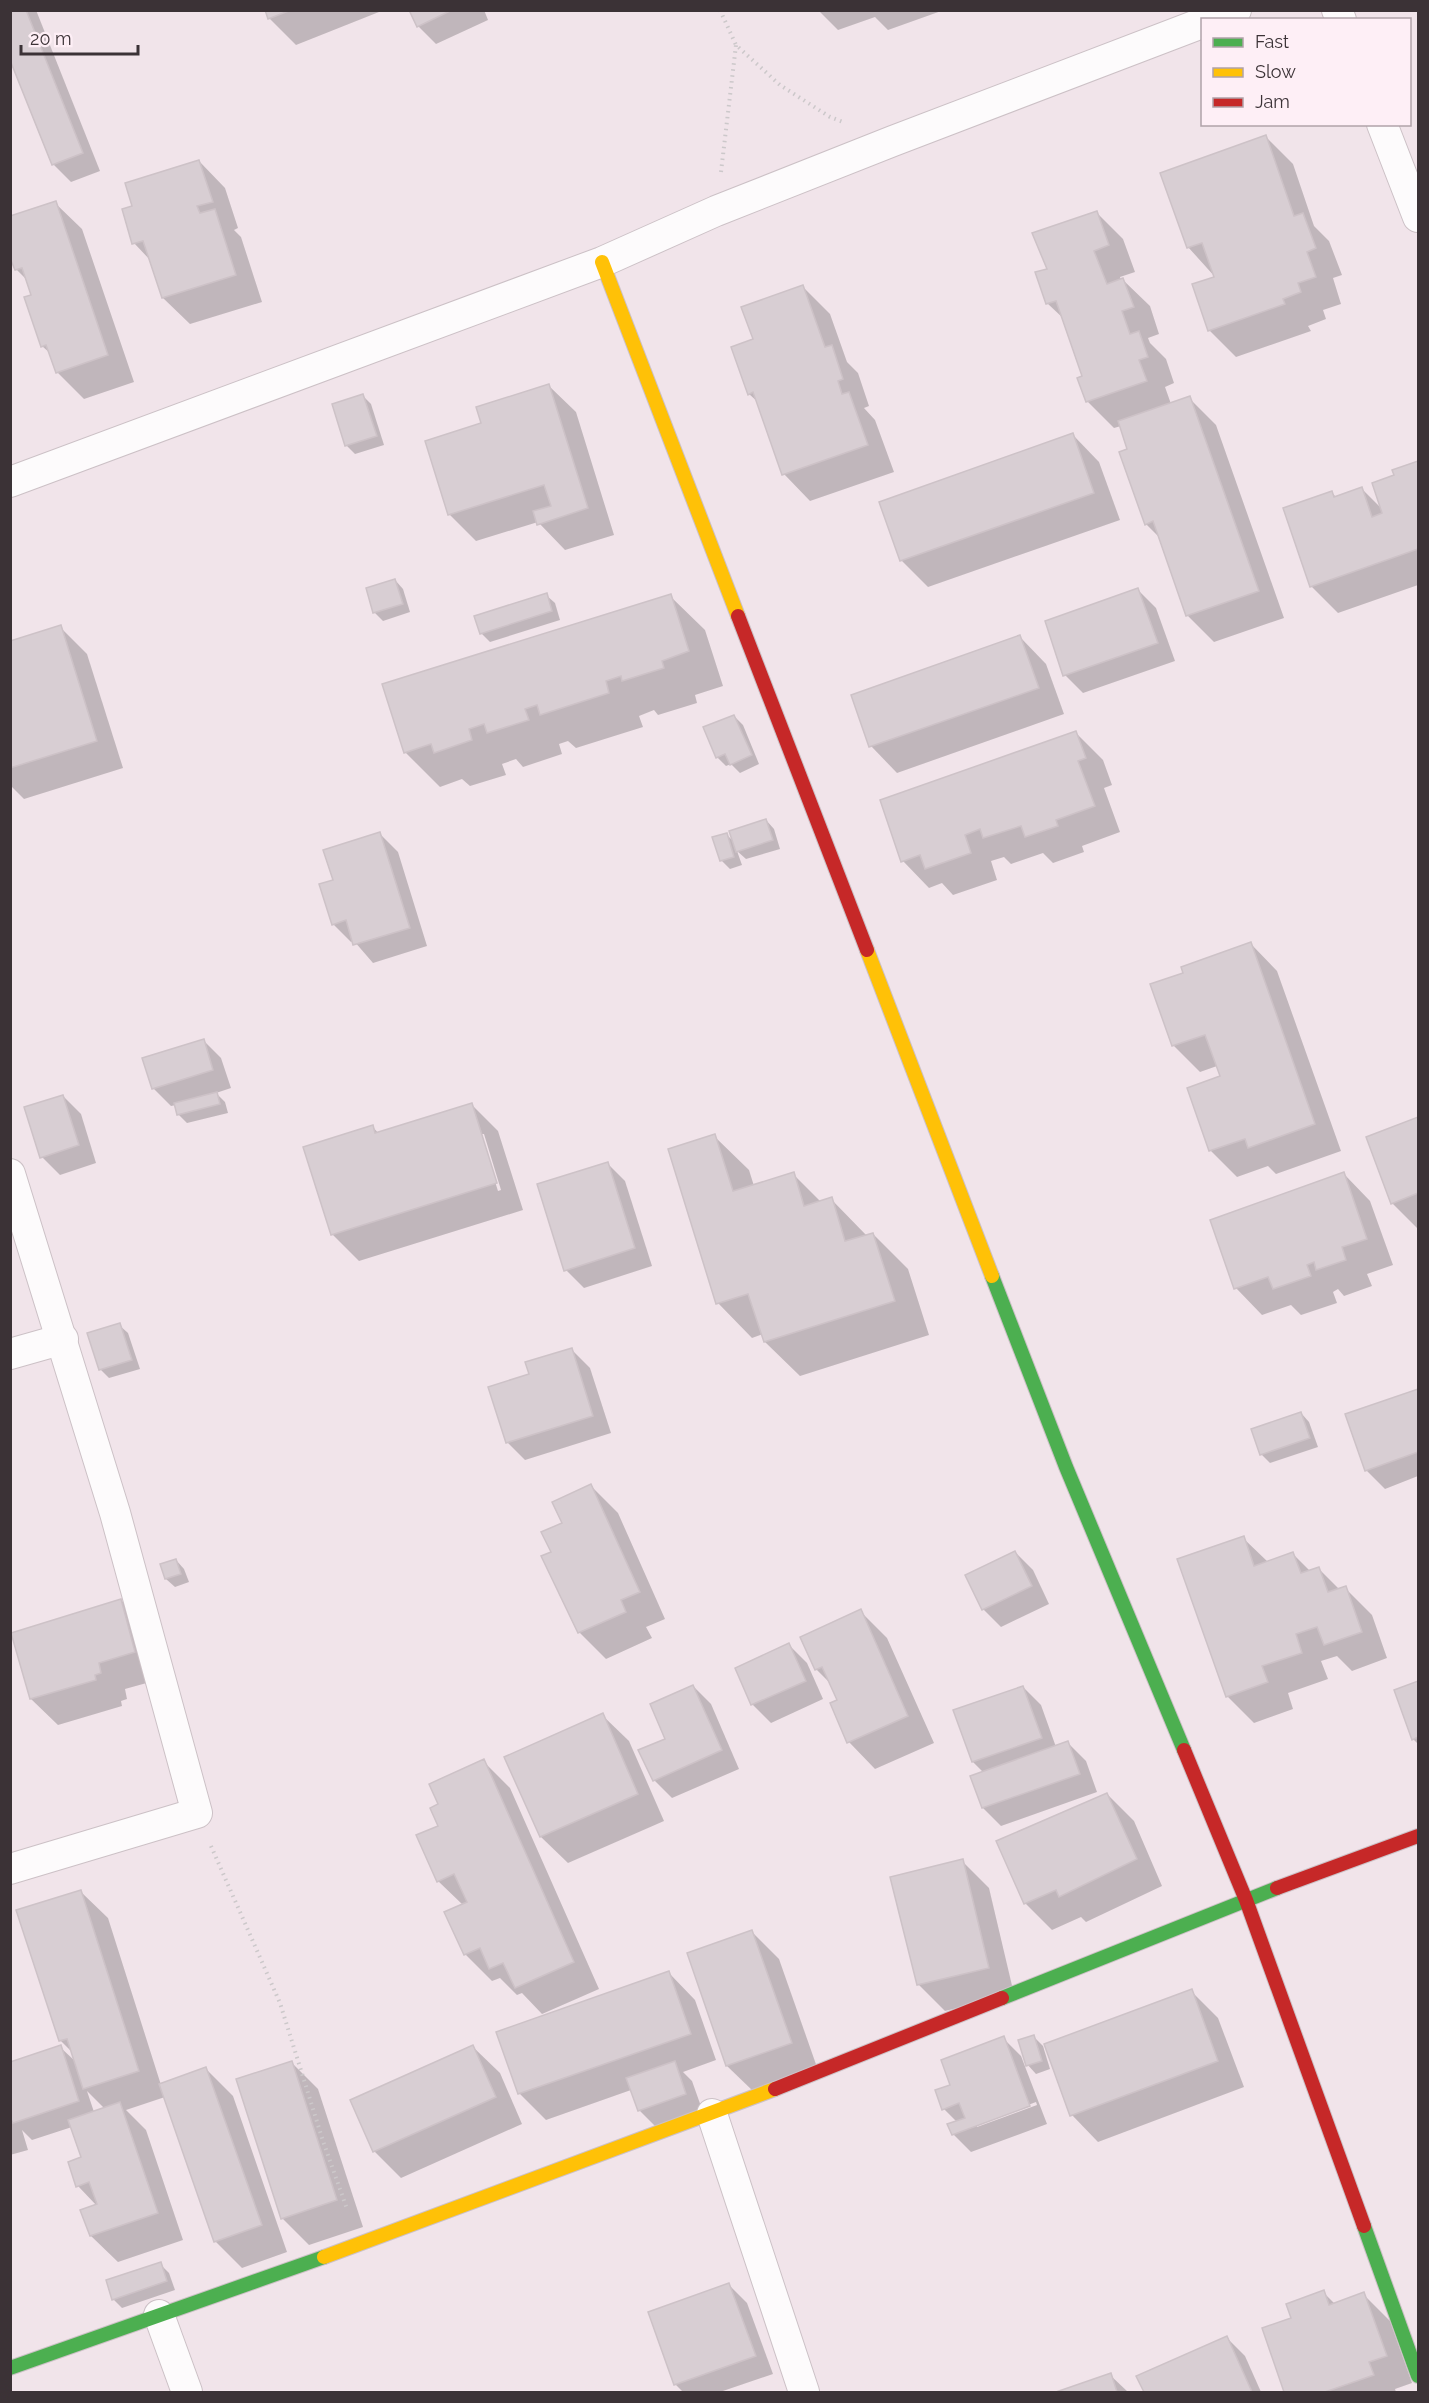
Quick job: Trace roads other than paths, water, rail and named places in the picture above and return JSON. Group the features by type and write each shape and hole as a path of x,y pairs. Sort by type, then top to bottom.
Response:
{"street":[{"path":"1217,18 1236,10"},
{"path":"10,482 602,262 716,211 1201,24"},
{"path":"1383,126 1419,217"},
{"path":"602,262 1066,1467 1246,1900 1419,2376"},
{"path":"10,1174 63,1339 115,1513 197,1813 10,1869"},
{"path":"10,1354 63,1339"},
{"path":"10,2368 360,2244 712,2114 1246,1900 1419,1836"},
{"path":"712,2114 804,2392"},
{"path":"159,2315 187,2392"}]}
